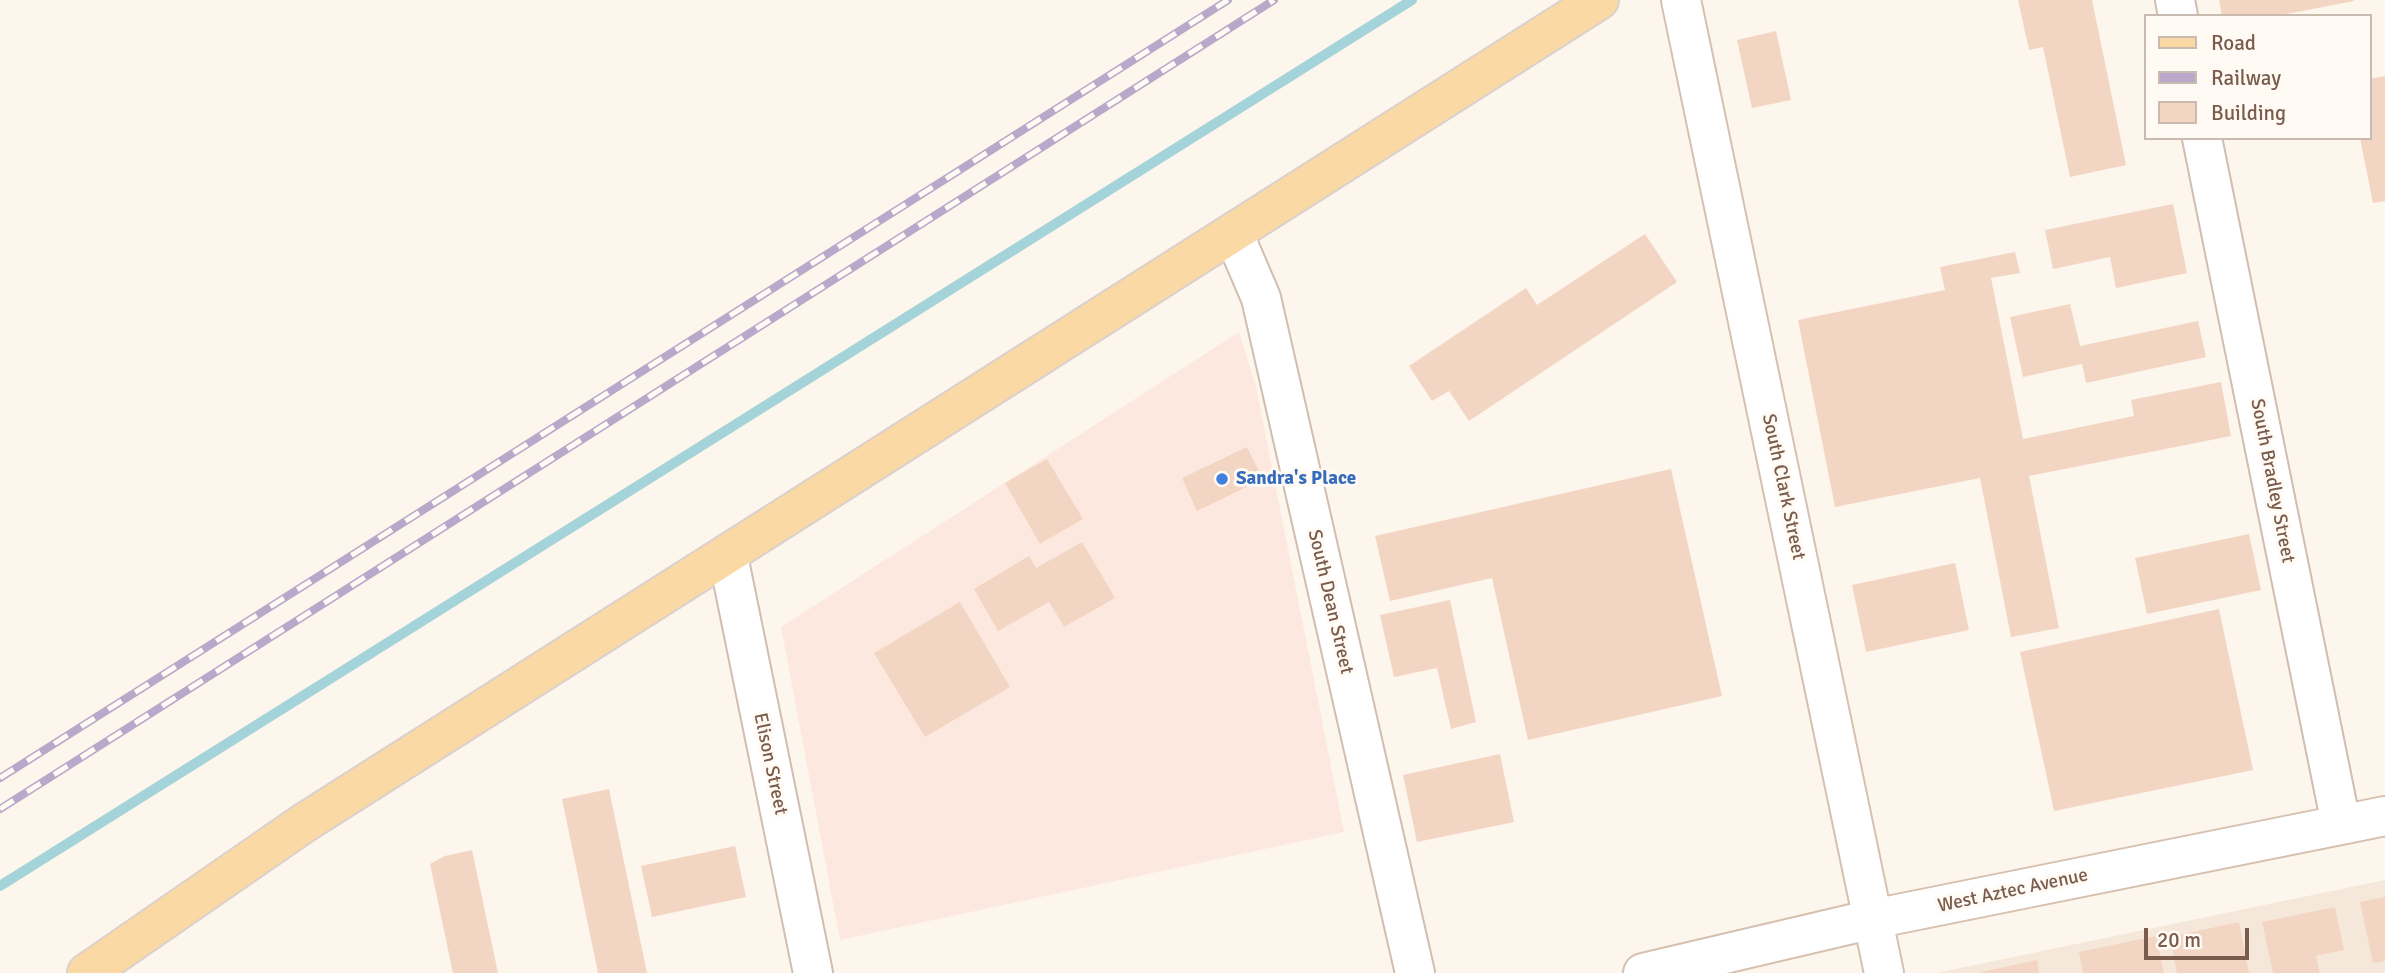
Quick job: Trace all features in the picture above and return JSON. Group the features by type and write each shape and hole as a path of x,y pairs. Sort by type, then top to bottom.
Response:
{"main road":[{"path":"88,973 304,823 1234,235 1599,0"}],"street":[{"name":"South Clark Street","path":"1681,0 1884,973"},
{"name":"South Bradley Street","path":"2203,140 2341,824"},
{"name":"South Dean Street","path":"1234,235 1261,298 1415,973"},
{"name":"Elison Street","path":"727,556 813,973"},
{"name":"West Aztec Avenue","path":"1643,973 1873,919 2385,816"}],"shaded area":[{"path":"1239,332 1256,387 1344,832 840,940 781,627"},
{"path":"2385,880 2385,973 1936,973"}],"building":[{"path":"2018,0 2092,0 2126,165 2070,177 2043,47 2029,50"},
{"path":"2219,0 2354,1 2286,14 2222,14"},
{"path":"1776,31 1791,100 1752,108 1737,40"},
{"path":"2385,76 2385,201 2373,203 2360,140 2371,140 2371,79"},
{"path":"2173,204 2187,273 2116,288 2110,257 2053,269 2045,230"},
{"path":"1645,234 1677,282 1469,421 1449,391 1432,401 1409,366 1526,288 1537,305"},
{"path":"2015,252 2020,273 1991,278 2023,439 2134,416 2131,400 2221,382 2231,436 2029,476 2059,628 2011,637 1980,478 1835,507 1798,320 1945,290 1940,267"},
{"path":"2070,304 2080,346 2198,321 2206,357 2086,383 2082,364 2023,377 2010,317"},
{"name":"Sandra's Place","path":"1247,447 1263,479 1197,511 1182,478"},
{"path":"1047,459 1083,519 1040,544 1005,483"},
{"path":"1671,469 1722,696 1528,740 1492,578 1390,601 1375,536"},
{"path":"2249,534 2261,590 2147,614 2135,558"},
{"path":"1082,542 1115,598 1064,627 1049,602 998,631 974,589 1029,556 1036,568"},
{"path":"1955,563 1969,630 1866,652 1852,585"},
{"path":"1450,600 1476,722 1451,729 1437,668 1394,677 1380,615"},
{"path":"960,602 1010,687 925,737 874,653"},
{"path":"2219,609 2253,770 2054,811 2020,652"},
{"path":"1500,754 1514,822 1417,842 1403,775"},
{"path":"609,789 647,973 598,973 562,799"},
{"path":"735,846 746,897 652,917 641,866"},
{"path":"472,850 498,973 453,973 430,864 445,856"},
{"path":"2385,897 2385,961 2373,963 2360,902"},
{"path":"2335,907 2344,950 2316,956 2320,973 2273,973 2262,922"},
{"path":"2239,922 2249,973 2177,973 2170,937"},
{"path":"2156,936 2164,973 2083,973 2079,952"},
{"path":"2037,960 2039,973 1981,973 1981,972"}],"waterway":[{"path":"0,886 1412,0"}],"railway":[{"path":"0,778 1228,0"},
{"path":"0,809 1274,0"}],"place":[{"name":"Sandra's Place","path":"1222,479"}]}
